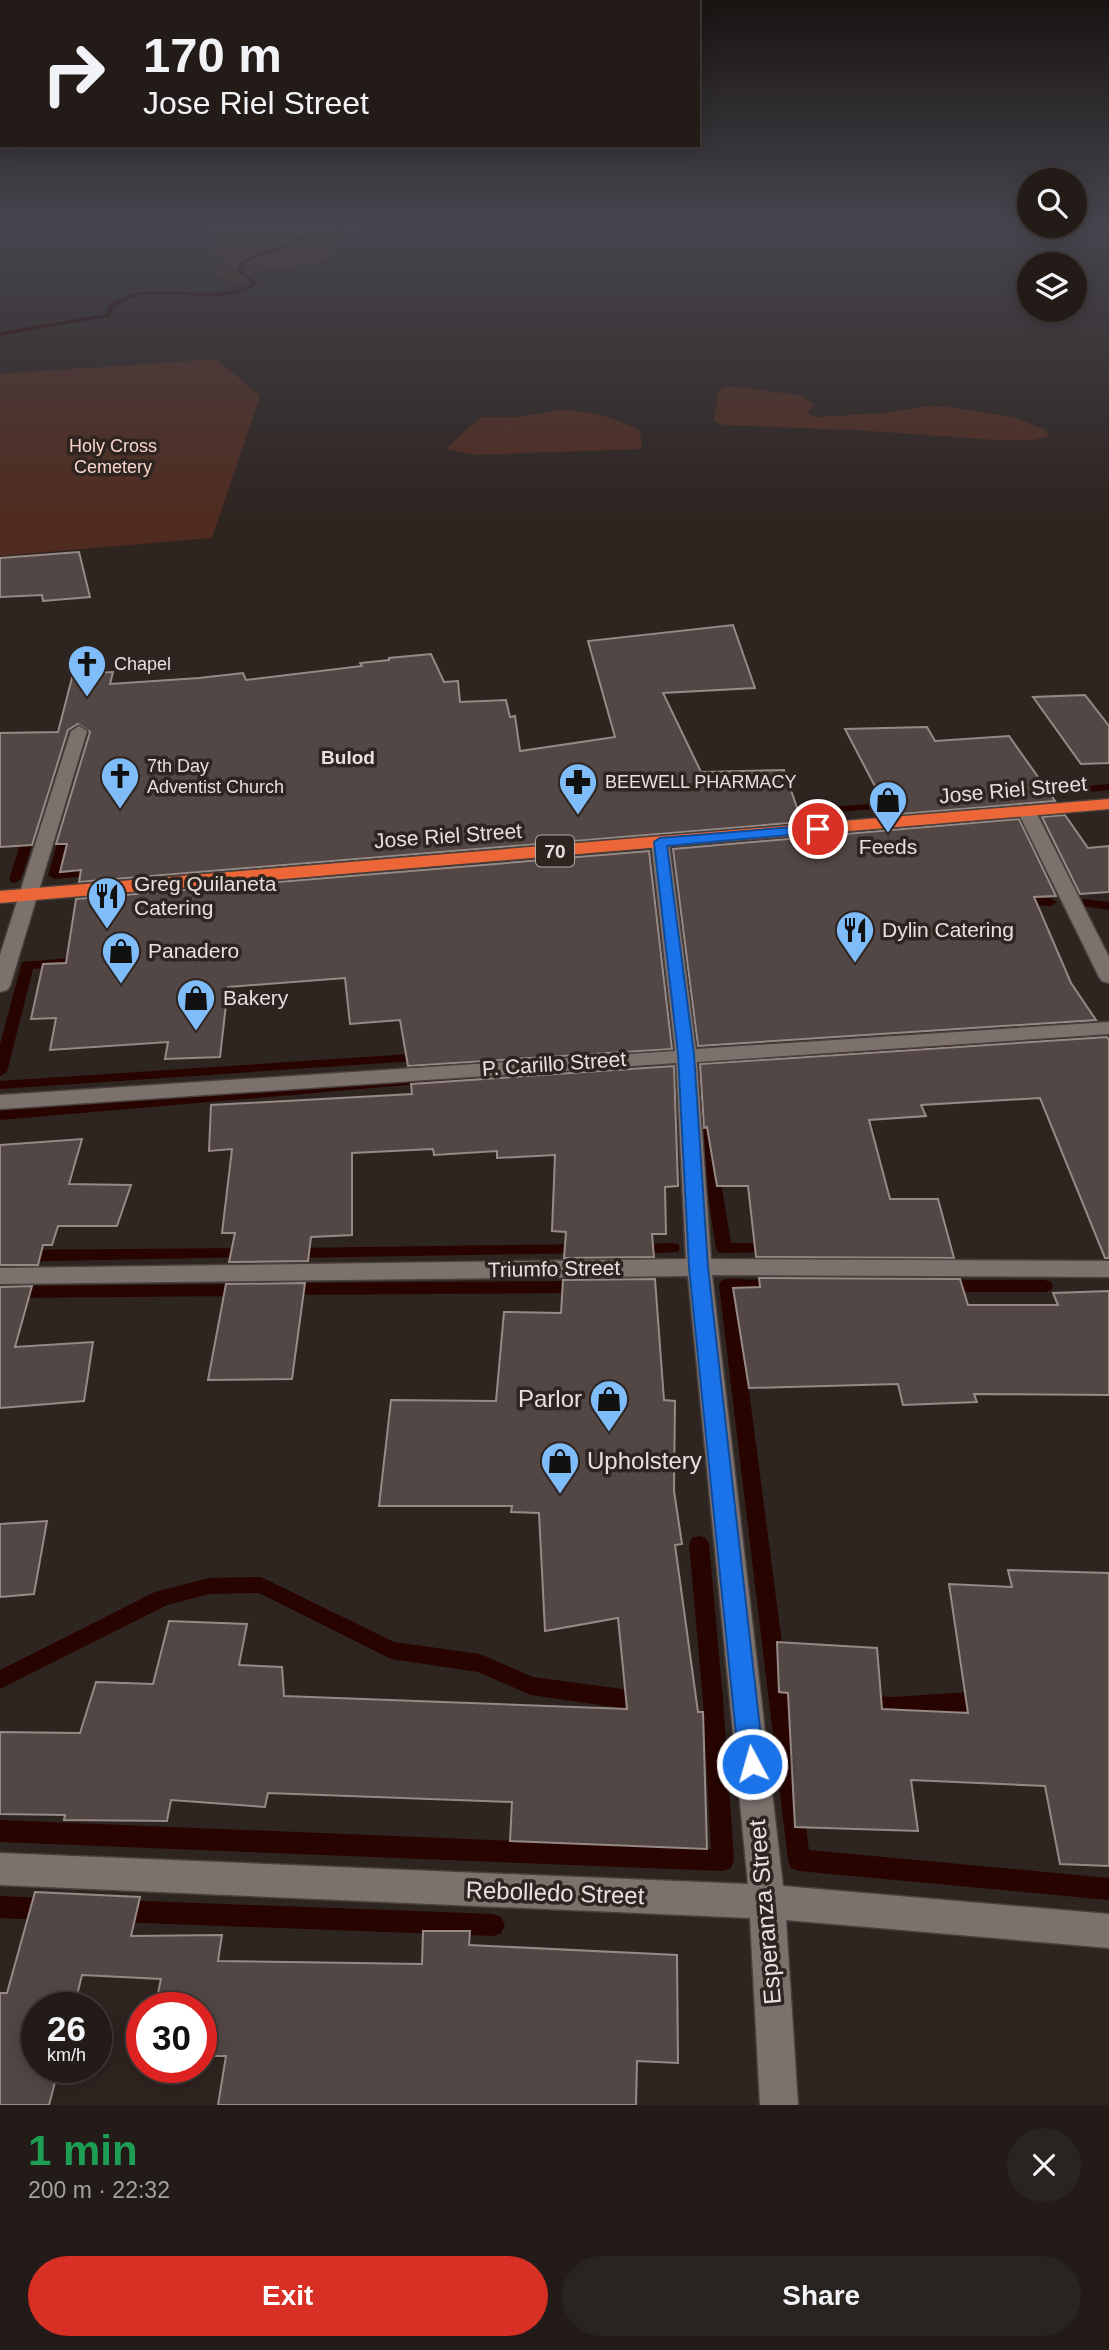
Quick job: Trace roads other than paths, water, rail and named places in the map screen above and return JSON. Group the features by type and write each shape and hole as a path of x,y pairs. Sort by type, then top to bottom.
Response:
{"highway":[{"name":"Jose Riel Street","path":"0,897 1109,804"}],"street":[{"path":"0,986 79,731"},
{"path":"1027,812 1109,977"},
{"name":"Esperanza Street","path":"660,842 686,1054 698,1267 767,1902 779,2105"},
{"name":"P. Carillo Street","path":"0,1102 686,1054 1109,1028"},
{"name":"Triumfo Street","path":"0,1276 698,1267 1109,1269"},
{"name":"Rebolledo Street","path":"0,1869 767,1902 1109,1931"}],"waterway":[{"path":"0,334 73,321"},
{"path":"1032,794 1109,787"},
{"path":"781,814 904,804"},
{"path":"15,879 32,827"},
{"path":"68,827 54,875 98,872"},
{"path":"1018,902 1051,902"},
{"path":"1084,903 1109,906"},
{"path":"0,1072 27,965 83,961"},
{"path":"837,1052 950,1048"},
{"path":"0,1085 425,1057"},
{"path":"0,1115 437,1079"},
{"path":"697,1080 724,1248 772,1248"},
{"path":"635,1249 672,1248"},
{"path":"292,1253 584,1249"},
{"path":"0,1256 248,1253"},
{"path":"776,1286 727,1285 799,1860 1109,1889"},
{"path":"944,1286 1045,1286"},
{"path":"287,1289 582,1287"},
{"path":"0,1292 242,1290"},
{"path":"0,1831 723,1860 713,1700 699,1544"},
{"path":"0,1680 162,1598 209,1586 261,1585 391,1650 480,1663 531,1686 645,1700"},
{"path":"862,1704 893,1706 985,1700"},
{"path":"0,1907 48,1909"},
{"path":"117,1911 493,1925"}],"place":[{"name":"Chapel","path":"87,698"},
{"name":"7th Day Adventist Church","path":"120,810"},
{"name":"BEEWELL PHARMACY","path":"578,816"},
{"name":"Feeds","path":"888,834"},
{"name":"Greg Quilaneta Catering","path":"107,930"},
{"name":"Dylin Catering","path":"855,964"},
{"name":"Panadero","path":"121,985"},
{"name":"Bakery","path":"196,1032"},
{"name":"Parlor","path":"609,1433"},
{"name":"Upholstery","path":"560,1495"}],"district":[{"name":"Bulod","path":"348,757"}],"park label":[{"name":"Holy Cross Cemetery","path":"113,456"}]}
